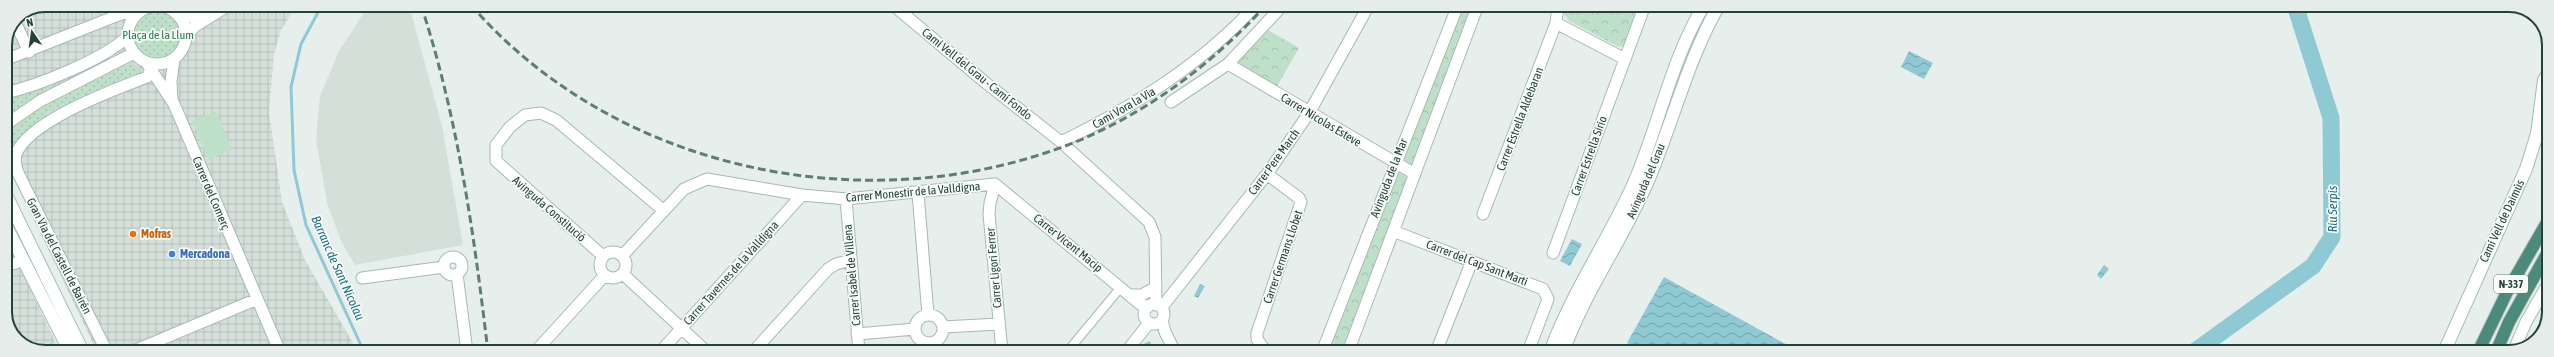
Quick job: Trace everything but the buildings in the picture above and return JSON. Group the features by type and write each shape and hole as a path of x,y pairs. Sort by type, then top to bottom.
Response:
{"highway":[{"name":"N-337","path":"2481,345 2508,290 2542,231"},
{"name":"N-337","path":"2499,345 2509,322 2542,263"}],"main road":[{"name":"Avinguda del Grau","path":"1553,345 1573,296 1634,182 1681,53 1701,12"},
{"name":"Avinguda del Grau","path":"1566,345 1587,295 1636,207 1650,176 1689,65 1716,12"},
{"name":"Camí Vell de Daimús","path":"2447,345 2526,169 2537,134 2542,110"},
{"name":"Gran Via del Castell de Bairén","path":"12,207 80,345"},
{"path":"12,238 66,345"}],"street":[{"path":"111,18 116,12"},
{"path":"140,12 136,15 129,26 128,36 134,54 149,66 174,59 184,47 186,36 185,26 179,16 174,12"},
{"name":"Camí Vell del Grau - Camí Fondo","path":"901,12 986,84 1061,142 1149,222 1155,232 1156,289"},
{"name":"Camí Vora la Via","path":"1061,142 1134,105 1215,45 1249,12"},
{"path":"1171,102 1228,64 1276,12"},
{"name":"Carrer Pere March","path":"1131,345 1152,312 1267,174 1309,113 1365,12"},
{"name":"Avinguda de la Mar","path":"1325,345 1394,164 1455,12"},
{"name":"Avinguda de la Mar","path":"1351,345 1475,12"},
{"name":"Carrer Estrella Aldebaran","path":"1483,214 1556,23 1557,12"},
{"name":"Carrer Estrella Sirio","path":"1553,253 1642,12"},
{"path":"179,16 188,17 215,13"},
{"path":"186,36 195,26 215,13"},
{"path":"12,58 111,18 124,14 136,15"},
{"path":"1556,23 1625,59"},
{"path":"17,28 29,52"},
{"path":"12,91 37,83 93,58 120,44 128,36"},
{"path":"12,120 40,101 134,54"},
{"name":"Carrer del Comerç","path":"172,100 171,81 174,59"},
{"name":"Carrer Nicolas Esteve","path":"1228,64 1394,164 1415,174"},
{"name":"Carrer del Comerç","path":"149,66 172,100 277,345"},
{"name":"Gran Via del Castell de Bairén","path":"103,345 18,175 15,165 16,154 36,132 61,115 147,77 149,66"},
{"name":"Avinguda Constitució","path":"603,256 496,161 496,145 510,127 525,115 541,113 556,120 663,210"},
{"name":"Carrer Germans Llobet","path":"1261,345 1257,339 1257,333 1301,202 1299,198 1267,174"},
{"name":"Carrer Monestir de la Valldigna","path":"623,255 684,189 706,180 802,195 846,199 918,193 995,184"},
{"name":"Carrer Vicent Macip","path":"995,184 1152,312"},
{"name":"Carrer Ligori Ferrer","path":"995,184 989,214 1001,345"},
{"path":"918,193 928,315"},
{"name":"Carrer Tavernes de la Valldigna","path":"666,345 802,195"},
{"name":"Carrer Isabel de Villena","path":"846,199 858,345"},
{"name":"Carrer del Cap Sant Martí","path":"1393,231 1543,289 1547,294 1546,305 1531,345"},
{"path":"615,251 623,255 626,267 623,274 616,278 605,275 600,268 603,256 615,251"},
{"path":"759,345 828,269 836,264 851,260"},
{"path":"1439,345 1472,261"},
{"path":"362,278 444,266 449,274 457,274 466,345"},
{"path":"623,274 699,345"},
{"path":"541,345 605,275"},
{"path":"1073,345 1121,287"},
{"path":"1156,289 1152,312 1172,345"},
{"path":"1130,295 1142,295 1156,289"},
{"path":"2517,344 2526,322 2542,294"},
{"path":"148,345 257,299"},
{"path":"928,345 920,340 915,329 919,319 928,315 937,318 942,327 939,338 933,345"},
{"path":"942,327 999,324"},
{"path":"857,334 915,329"}],"shaded area":[{"path":"45,12 293,12 281,30 274,54 269,112 282,202 305,260 354,345 94,345 12,173 12,45 18,27 27,18"},
{"path":"364,12 411,12 442,126 463,245 355,265 342,243 327,203 316,139 320,96 339,51"},
{"path":"12,251 57,345 41,345 29,341 20,334 13,320"}],"green space":[{"name":"Plaça de la Llum","path":"158,12 171,16 177,22 181,35 177,48 171,54 158,58 145,54 139,48 135,35 139,22 145,16"},
{"path":"1458,12 1470,12 1415,166 1410,169 1400,162"},
{"path":"1563,12 1640,12 1628,45 1619,47 1569,21"},
{"path":"1266,29 1299,48 1276,88 1236,61"},
{"path":"100,61 101,64 46,90 14,111 12,106 12,98 29,93"},
{"path":"132,64 141,69 139,75 48,112 16,146 12,146 12,125 29,112 60,95 119,67"},
{"path":"216,111 232,149 209,160 192,121"},
{"path":"1399,173 1405,175 1407,179 1344,345 1331,345 1395,175"}],"water":[{"path":"1909,51 1933,63 1924,79 1901,67"},
{"path":"1572,239 1582,244 1570,266 1560,261"},
{"path":"2104,265 2109,269 2101,279 2097,275"},
{"path":"1664,277 1787,345 1631,345 1627,343"},
{"path":"1200,284 1205,286 1198,298 1194,296"},
{"path":"1150,341 1151,345 1141,345"}],"waterway":[{"name":"Barranc de Sant Nicolau","path":"318,12 301,44 291,87 294,170 306,225 361,345"},
{"name":"Riu Serpis","path":"2204,345 2313,266 2332,237 2331,118 2297,12"}],"railway":[{"path":"423,12 434,48 455,133 477,264 487,345"},
{"path":"478,12 529,62 596,107 669,142 746,166 826,178 907,179 987,169 1065,146 1094,134 1121,120 1174,87 1223,48 1259,12"}],"place":[{"name":"Mofras","path":"133,234"},
{"name":"Mercadona","path":"172,254"}]}
